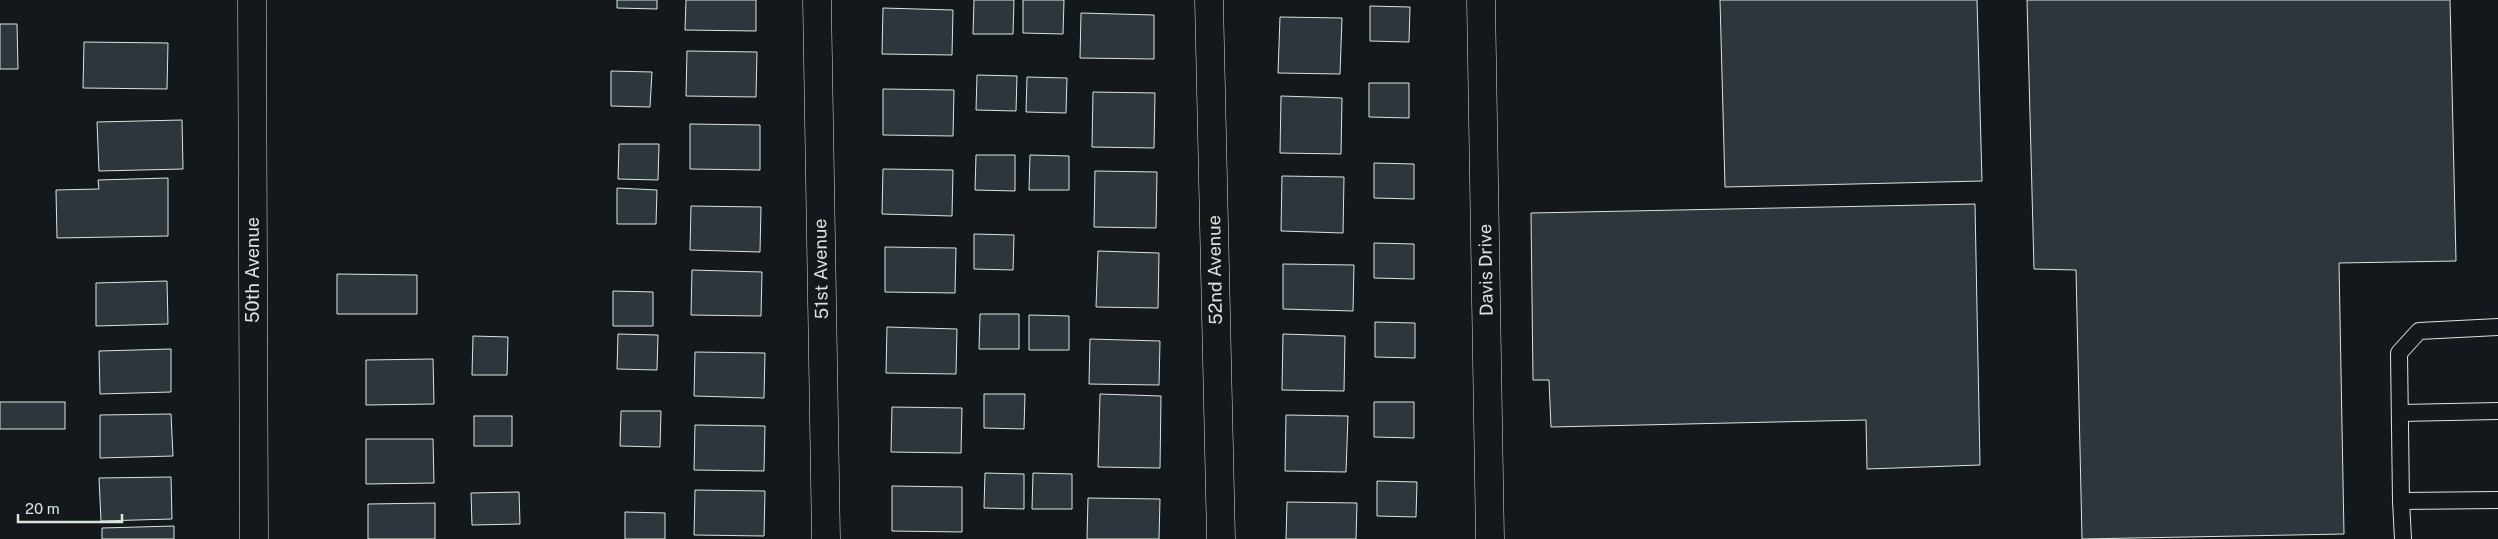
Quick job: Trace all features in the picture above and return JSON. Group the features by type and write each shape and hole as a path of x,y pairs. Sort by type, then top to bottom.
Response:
{"street":[{"name":"50th Avenue","path":"252,0 254,539"},
{"name":"51st Avenue","path":"817,0 826,539"},
{"name":"52nd Avenue","path":"1209,0 1221,539"},
{"name":"Davis Drive","path":"1481,0 1490,539"}],"lane":[{"path":"2403,539 2399,353 2419,331 2498,327"},
{"path":"2400,413 2498,411"},
{"path":"2402,501 2498,500"}],"building":[{"path":"617,0 657,0 657,9 617,8"},
{"path":"686,0 756,0 756,31 685,30"},
{"path":"974,0 1014,0 1013,34 973,34"},
{"path":"1023,0 1064,0 1063,34 1023,33"},
{"path":"1720,0 1977,0 1982,181 1725,187"},
{"path":"2027,0 2450,0 2456,261 2339,263 2344,534 2082,539 2076,270 2034,269"},
{"path":"1370,6 1410,7 1409,42 1370,41"},
{"path":"883,8 953,10 952,55 882,54"},
{"path":"1081,13 1154,15 1154,59 1080,58"},
{"path":"1280,17 1342,18 1340,74 1278,73"},
{"path":"0,24 17,24 18,69 0,69"},
{"path":"84,42 168,43 167,89 83,88"},
{"path":"687,51 757,52 756,97 686,96"},
{"path":"611,71 652,72 650,107 611,106"},
{"path":"977,75 1017,76 1016,111 976,110"},
{"path":"1027,77 1067,78 1066,113 1026,112"},
{"path":"1369,83 1409,83 1409,118 1369,117"},
{"path":"883,89 954,90 953,136 883,135"},
{"path":"1093,92 1155,93 1154,148 1092,147"},
{"path":"1281,96 1342,98 1341,154 1280,153"},
{"path":"182,120 183,169 99,171 97,122"},
{"path":"690,124 760,125 760,170 690,169"},
{"path":"619,144 659,144 658,180 618,179"},
{"path":"976,155 1015,155 1015,191 975,190"},
{"path":"1030,155 1069,156 1069,190 1029,190"},
{"path":"1374,163 1414,164 1414,199 1374,198"},
{"path":"883,169 953,170 952,216 882,214"},
{"path":"1095,171 1157,172 1156,228 1094,227"},
{"path":"1282,176 1344,177 1343,233 1281,231"},
{"path":"168,178 168,236 57,238 56,190 99,189 98,180"},
{"path":"617,188 657,190 656,224 617,224"},
{"path":"1975,204 1980,465 1867,469 1866,420 1551,427 1549,380 1533,380 1531,213"},
{"path":"691,206 761,207 760,252 690,250"},
{"path":"974,234 1014,235 1013,270 974,269"},
{"path":"1374,243 1414,244 1414,279 1374,278"},
{"path":"885,247 956,248 955,293 885,292"},
{"path":"1098,251 1159,253 1158,308 1096,307"},
{"path":"1283,264 1354,265 1353,311 1283,309"},
{"path":"692,270 762,272 761,316 691,315"},
{"path":"337,274 417,275 417,314 337,314"},
{"path":"167,281 168,324 96,326 96,283"},
{"path":"613,291 653,292 653,326 613,326"},
{"path":"980,314 1019,314 1019,349 979,349"},
{"path":"1029,315 1069,316 1069,350 1029,350"},
{"path":"1375,322 1415,323 1415,358 1375,357"},
{"path":"887,327 957,329 956,374 886,373"},
{"path":"618,334 658,335 657,370 617,369"},
{"path":"1283,334 1345,336 1344,391 1282,390"},
{"path":"473,336 508,337 507,375 472,375"},
{"path":"1090,339 1160,341 1159,385 1089,384"},
{"path":"171,349 171,392 100,394 99,351"},
{"path":"695,352 765,353 764,398 694,396"},
{"path":"433,359 434,404 366,405 366,360"},
{"path":"984,394 1025,394 1024,429 984,428"},
{"path":"1100,394 1161,396 1160,468 1098,467"},
{"path":"0,402 65,402 65,429 0,429"},
{"path":"1374,402 1414,402 1414,438 1374,437"},
{"path":"892,407 962,408 961,453 891,452"},
{"path":"621,411 661,411 660,447 620,446"},
{"path":"171,414 173,456 100,458 100,415"},
{"path":"1286,415 1348,416 1346,472 1285,471"},
{"path":"474,416 512,416 512,446 474,446"},
{"path":"695,425 765,426 764,471 694,470"},
{"path":"366,439 433,439 434,483 366,484"},
{"path":"985,473 1024,474 1024,509 984,508"},
{"path":"1033,473 1072,474 1072,509 1032,509"},
{"path":"171,477 172,519 101,521 99,478"},
{"path":"1377,481 1417,482 1416,517 1377,516"},
{"path":"892,486 962,487 962,532 892,531"},
{"path":"695,490 765,491 764,536 694,535"},
{"path":"519,492 520,524 472,525 471,493"},
{"path":"1088,498 1160,499 1159,539 1087,539"},
{"path":"1287,502 1357,503 1356,539 1286,539"},
{"path":"435,503 435,539 368,539 368,504"},
{"path":"625,512 665,513 665,539 625,539"},
{"path":"174,526 174,539 102,539 102,528"}]}
